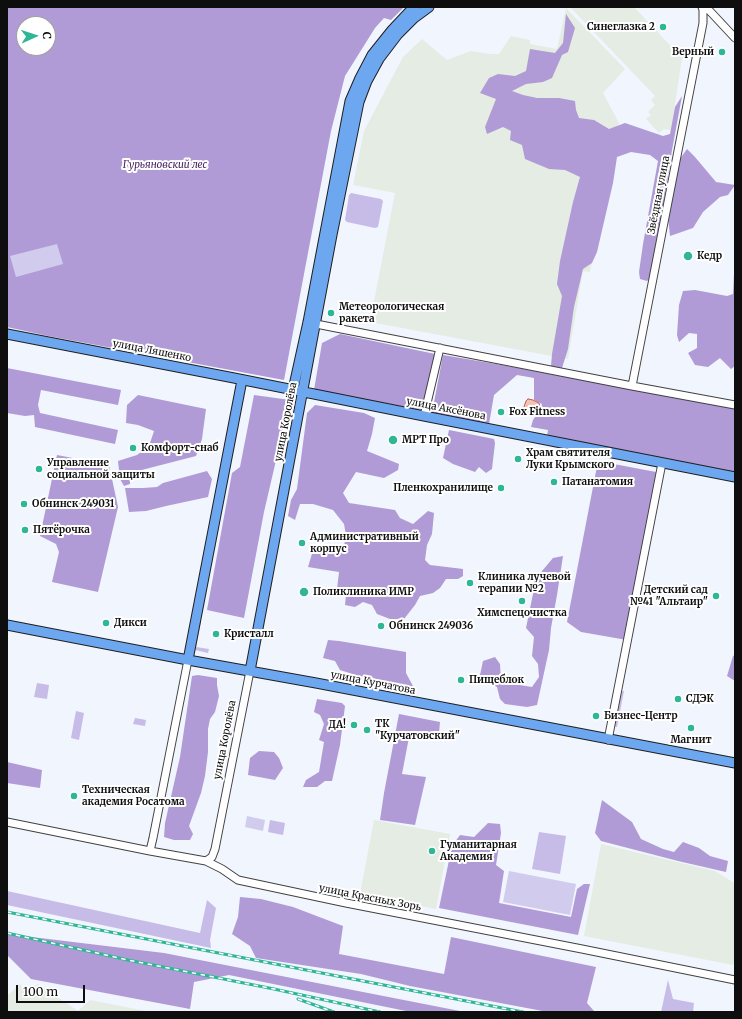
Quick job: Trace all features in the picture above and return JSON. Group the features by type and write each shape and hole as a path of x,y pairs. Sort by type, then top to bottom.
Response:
{"main road":[{"name":"улица Королёва","path":"250,671 303,392 312,323 350,101 372,55 392,30 408,13 416,7"},
{"name":"улица Королёва","path":"293,390 312,323 332,235 358,102 379,59 398,34 414,18 429,7"},
{"name":"улица Ляшенко","path":"7,334 293,390"},
{"path":"188,660 242,380"},
{"name":"улица Аксёнова","path":"293,390 735,477"},
{"name":"улица Курчатова","path":"7,625 735,763"}],"street":[{"name":"Звёздная улица","path":"632,386 704,23 702,7"},
{"path":"706,7 735,38"},
{"path":"312,323 735,405"},
{"path":"424,416 440,348"},
{"path":"608,740 662,463"},
{"path":"150,851 188,660"},
{"name":"улица Королёва","path":"206,861 212,857 215,849 250,671"},
{"name":"улица Красных Зорь","path":"7,822 206,861 222,869 238,880 346,904 735,980"}],"shaded area":[{"path":"570,7 634,7 682,58 671,130 664,129 659,133 646,119 651,115 648,112 655,105 651,100 655,96"},
{"path":"566,8 625,69 603,93 619,123 590,272 583,271 568,359 370,322 395,193 353,185 364,131 403,57 422,39 447,60 471,51 499,54 511,36 530,40 530,44 557,49"},
{"path":"351,193 381,199 383,201 378,227 375,228 347,222 345,220 349,195"},
{"path":"57,244 63,264 16,277 10,256"},
{"path":"528,399 539,403 540,407 529,416 526,415 523,410"},
{"path":"200,622 196,647 209,649 208,653 195,650"},
{"path":"37,683 49,685 47,699 34,697"},
{"path":"624,691 617,727 613,726 620,693"},
{"path":"76,711 84,713 79,740 71,738"},
{"path":"135,718 146,720 145,726 133,724"},
{"path":"247,816 265,820 263,831 245,827"},
{"path":"270,820 285,823 283,835 268,832"},
{"path":"374,820 450,834 436,909 360,894"},
{"path":"539,832 566,836 560,874 532,869"},
{"path":"601,844 715,871 734,883 735,957 733,965 584,936"},
{"path":"509,871 576,884 570,915 503,902"},
{"path":"7,891 200,933 207,900 216,908 210,940 211,948 7,905"},
{"path":"668,980 673,999 694,1003 693,1012 661,1012"},
{"path":"20,984 26,993 38,984 78,1011 90,1000 151,1012 7,1012 7,996"}],"green space":[{"name":"Гурьяновский лес","path":"7,7 404,7 391,20 384,18 375,28 345,76 331,131 284,380 7,327"},
{"path":"566,14 575,28 568,52 562,55 552,78 543,82 526,84 512,91 537,98 559,98 575,101 579,118 594,120 609,129 625,123 663,136 670,134 675,107 682,96 652,277 647,281 640,279 639,272 658,161 650,155 631,152 617,157 613,183 597,252 592,263 583,269 574,307 568,349 562,368 551,366 562,296 557,284 560,261 580,177 565,170 549,169 525,159 522,145 510,140 511,131 503,127 487,134 485,127 496,99 480,93 489,78 498,74 515,76 526,71 530,49 555,53 563,43"},
{"path":"687,149 716,182 735,185 728,195 720,197 703,212 693,228 670,236 668,217 677,163"},
{"path":"735,272 735,366 731,369 720,358 708,367 695,365 688,353 697,348 697,334 689,333 679,342 677,335 679,305 683,291 695,290 727,296 733,294"},
{"path":"340,334 435,354 422,410 314,390 322,343"},
{"path":"443,355 735,409 735,473 547,436 548,430 531,427 533,420 542,404 534,400 534,378 517,375 494,395 489,424 432,413"},
{"path":"7,368 121,390 118,405 41,390 38,405 40,413 118,430 115,444 35,427 34,415 25,416 7,413"},
{"path":"138,395 206,409 202,439 196,456 130,473 130,484 124,486 120,479 118,461 137,455 149,446 154,431 138,425 126,423 127,405"},
{"path":"254,395 290,400 264,512 244,618 207,610 232,473 240,467"},
{"path":"315,405 364,413 375,418 367,451 399,464 398,470 384,478 356,472 343,493 349,503 395,510 400,518 413,524 428,511 434,513 432,534 427,545 425,560 430,565 463,569 463,576 458,579 446,579 440,588 433,593 420,596 404,619 390,619 377,614 372,605 363,602 355,607 345,605 346,595 337,589 339,572 308,567 314,547 343,552 346,535 344,524 333,510 313,504 300,504 295,520 288,516 291,500 297,489 307,413"},
{"path":"449,430 494,439 495,443 492,469 486,473 479,467 475,472 453,464 443,458"},
{"path":"57,455 109,465 118,507 98,592 52,582 59,552 56,544 40,536"},
{"path":"598,461 656,472 627,640 581,632 567,622"},
{"path":"207,471 212,479 208,497 146,511 129,512 125,488 157,487 163,483"},
{"path":"563,556 551,628 549,650 537,705 527,707 505,704 500,699 497,687 487,682 480,675 483,661 495,657 500,664 501,682 532,687 539,677 538,664 532,656 534,637 526,628 534,589 542,571 553,558"},
{"path":"328,640 406,652 406,673 414,688 392,685 340,670 335,661 323,658"},
{"path":"735,655 735,681 727,676 733,656"},
{"path":"198,675 217,678 219,696 215,712 210,719 208,729 208,752 205,776 201,793 189,826 193,834 190,840 174,840 164,837 165,823 180,757 192,676"},
{"path":"317,699 342,703 345,706 340,745 332,781 325,781 317,787 303,787 306,780 319,772 324,742 319,740 324,724 320,715 314,712"},
{"path":"399,714 440,722 439,733 431,740 410,732 402,774 426,777 415,825 380,820"},
{"path":"259,751 274,752 279,758 283,768 275,780 248,775 250,758"},
{"path":"7,762 42,770 40,788 7,783"},
{"path":"602,800 632,822 641,839 663,849 674,852 683,842 699,848 710,856 728,861 726,872 601,841 595,833"},
{"path":"488,823 500,824 501,833 496,865 504,871 499,903 571,917 577,889 584,884 590,884 578,935 439,908 452,846 460,835 474,837"},
{"path":"240,897 261,899 293,907 343,926 339,954 444,974 451,937 596,967 587,1003 594,1011 602,1012 548,1012 410,986 361,974 256,958 250,946 232,934 238,917"},
{"path":"7,934 164,953 465,1012 411,1012 229,975 194,982 190,1009 31,979 7,955"}],"railway":[{"path":"7,912 523,1012"},
{"path":"7,933 128,960 380,1012"},
{"path":"298,999 334,1012"}],"place":[{"name":"Синеглазка 2","path":"663,27"},
{"name":"Верный","path":"722,52"},
{"name":"Кедр","path":"688,256"},
{"name":"Метеорологическая ракета","path":"331,313"},
{"name":"Fox Fitness","path":"501,412"},
{"name":"МРТ Про","path":"393,440"},
{"name":"Комфорт-снаб","path":"133,448"},
{"name":"Храм святителя Луки Крымского","path":"518,459"},
{"name":"Управление социальной защиты","path":"39,469"},
{"name":"Патанатомия","path":"554,482"},
{"name":"Пленкохранилище","path":"501,488"},
{"name":"Обнинск 249031","path":"24,504"},
{"name":"Пятёрочка","path":"25,530"},
{"name":"Административный корпус","path":"302,543"},
{"name":"Клиника лучевой терапии №2","path":"470,583"},
{"name":"Поликлиника ИМР","path":"304,592"},
{"name":"Детский сад №41 \"Альтаир\"","path":"716,596"},
{"name":"Химспецочистка","path":"522,601"},
{"name":"Дикси","path":"106,623"},
{"name":"Обнинск 249036","path":"381,626"},
{"name":"Кристалл","path":"216,634"},
{"name":"Пищеблок","path":"461,680"},
{"name":"СДЭК","path":"678,699"},
{"name":"Бизнес-Центр","path":"596,716"},
{"name":"ДА!","path":"354,725"},
{"name":"Магнит","path":"691,728"},
{"name":"ТК \"Курчатовский\"","path":"367,730"},
{"name":"Техническая академия Росатома","path":"74,796"},
{"name":"Гуманитарная Академия","path":"432,851"}]}
